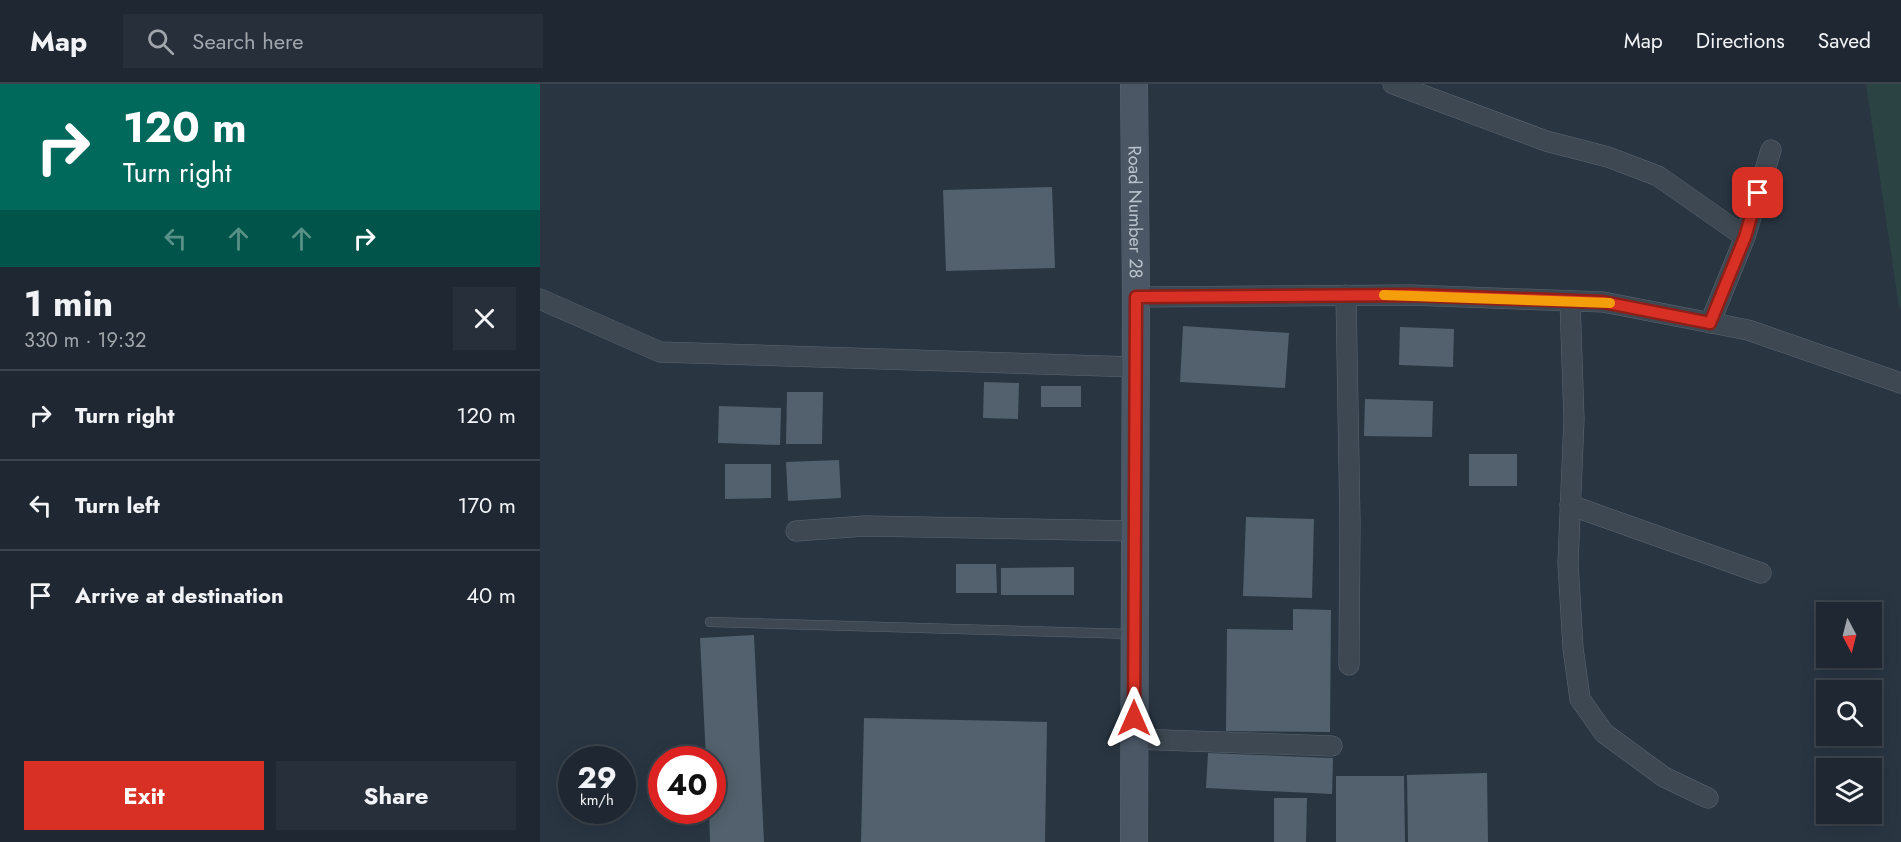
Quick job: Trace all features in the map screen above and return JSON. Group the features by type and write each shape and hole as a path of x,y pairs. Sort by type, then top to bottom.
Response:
{"street":[{"name":"Road Number 28","path":"1134,84 1136,297 1134,842"},
{"path":"1393,84 1546,141 1608,157 1658,176 1745,237"},
{"path":"1710,323 1745,237 1771,150"},
{"path":"1346,295 1350,523 1349,664"},
{"path":"1136,297 1411,295 1603,302 1748,330 1901,383"},
{"path":"540,299 660,352 1136,367"},
{"path":"1570,301 1574,419 1568,563 1573,648 1580,699 1604,733 1664,777 1708,798"},
{"path":"1570,505 1761,573"},
{"path":"796,531 865,526 1135,531"},
{"path":"1134,739 1332,746"}],"lane":[{"path":"710,622 1135,634"}],"green space":[{"path":"1866,84 1901,84 1901,309 1899,307"}],"building":[{"path":"1052,187 1055,268 946,271 943,190"},
{"path":"1183,326 1289,333 1285,388 1180,382"},
{"path":"1400,327 1454,329 1453,367 1399,365"},
{"path":"984,382 1019,383 1018,419 983,418"},
{"path":"1041,386 1081,386 1081,407 1041,407"},
{"path":"787,392 823,392 822,444 786,444"},
{"path":"1365,399 1433,401 1432,437 1364,436"},
{"path":"719,406 781,408 780,445 718,443"},
{"path":"1469,454 1517,454 1517,486 1469,486"},
{"path":"839,460 841,498 788,501 786,462"},
{"path":"725,464 771,464 771,498 725,499"},
{"path":"1246,517 1314,519 1312,598 1243,596"},
{"path":"956,564 996,564 997,593 956,593"},
{"path":"1074,567 1074,595 1001,595 1001,568"},
{"path":"1293,609 1331,610 1330,732 1226,731 1227,629 1293,630"},
{"path":"754,635 764,842 710,842 709,824 726,824 726,746 705,746 700,638"},
{"path":"864,718 1047,722 1045,842 861,842"},
{"path":"1208,753 1333,758 1332,794 1206,788"},
{"path":"1487,773 1488,842 1408,842 1407,775"},
{"path":"1336,776 1404,776 1405,842 1336,842"},
{"path":"1274,798 1307,798 1306,842 1274,842"}],"slow traffic":[{"path":"1384,295 1610,303"}],"route":[{"path":"1134,718 1136,297 1411,295 1603,302 1710,323 1745,237 1758,193"}]}
